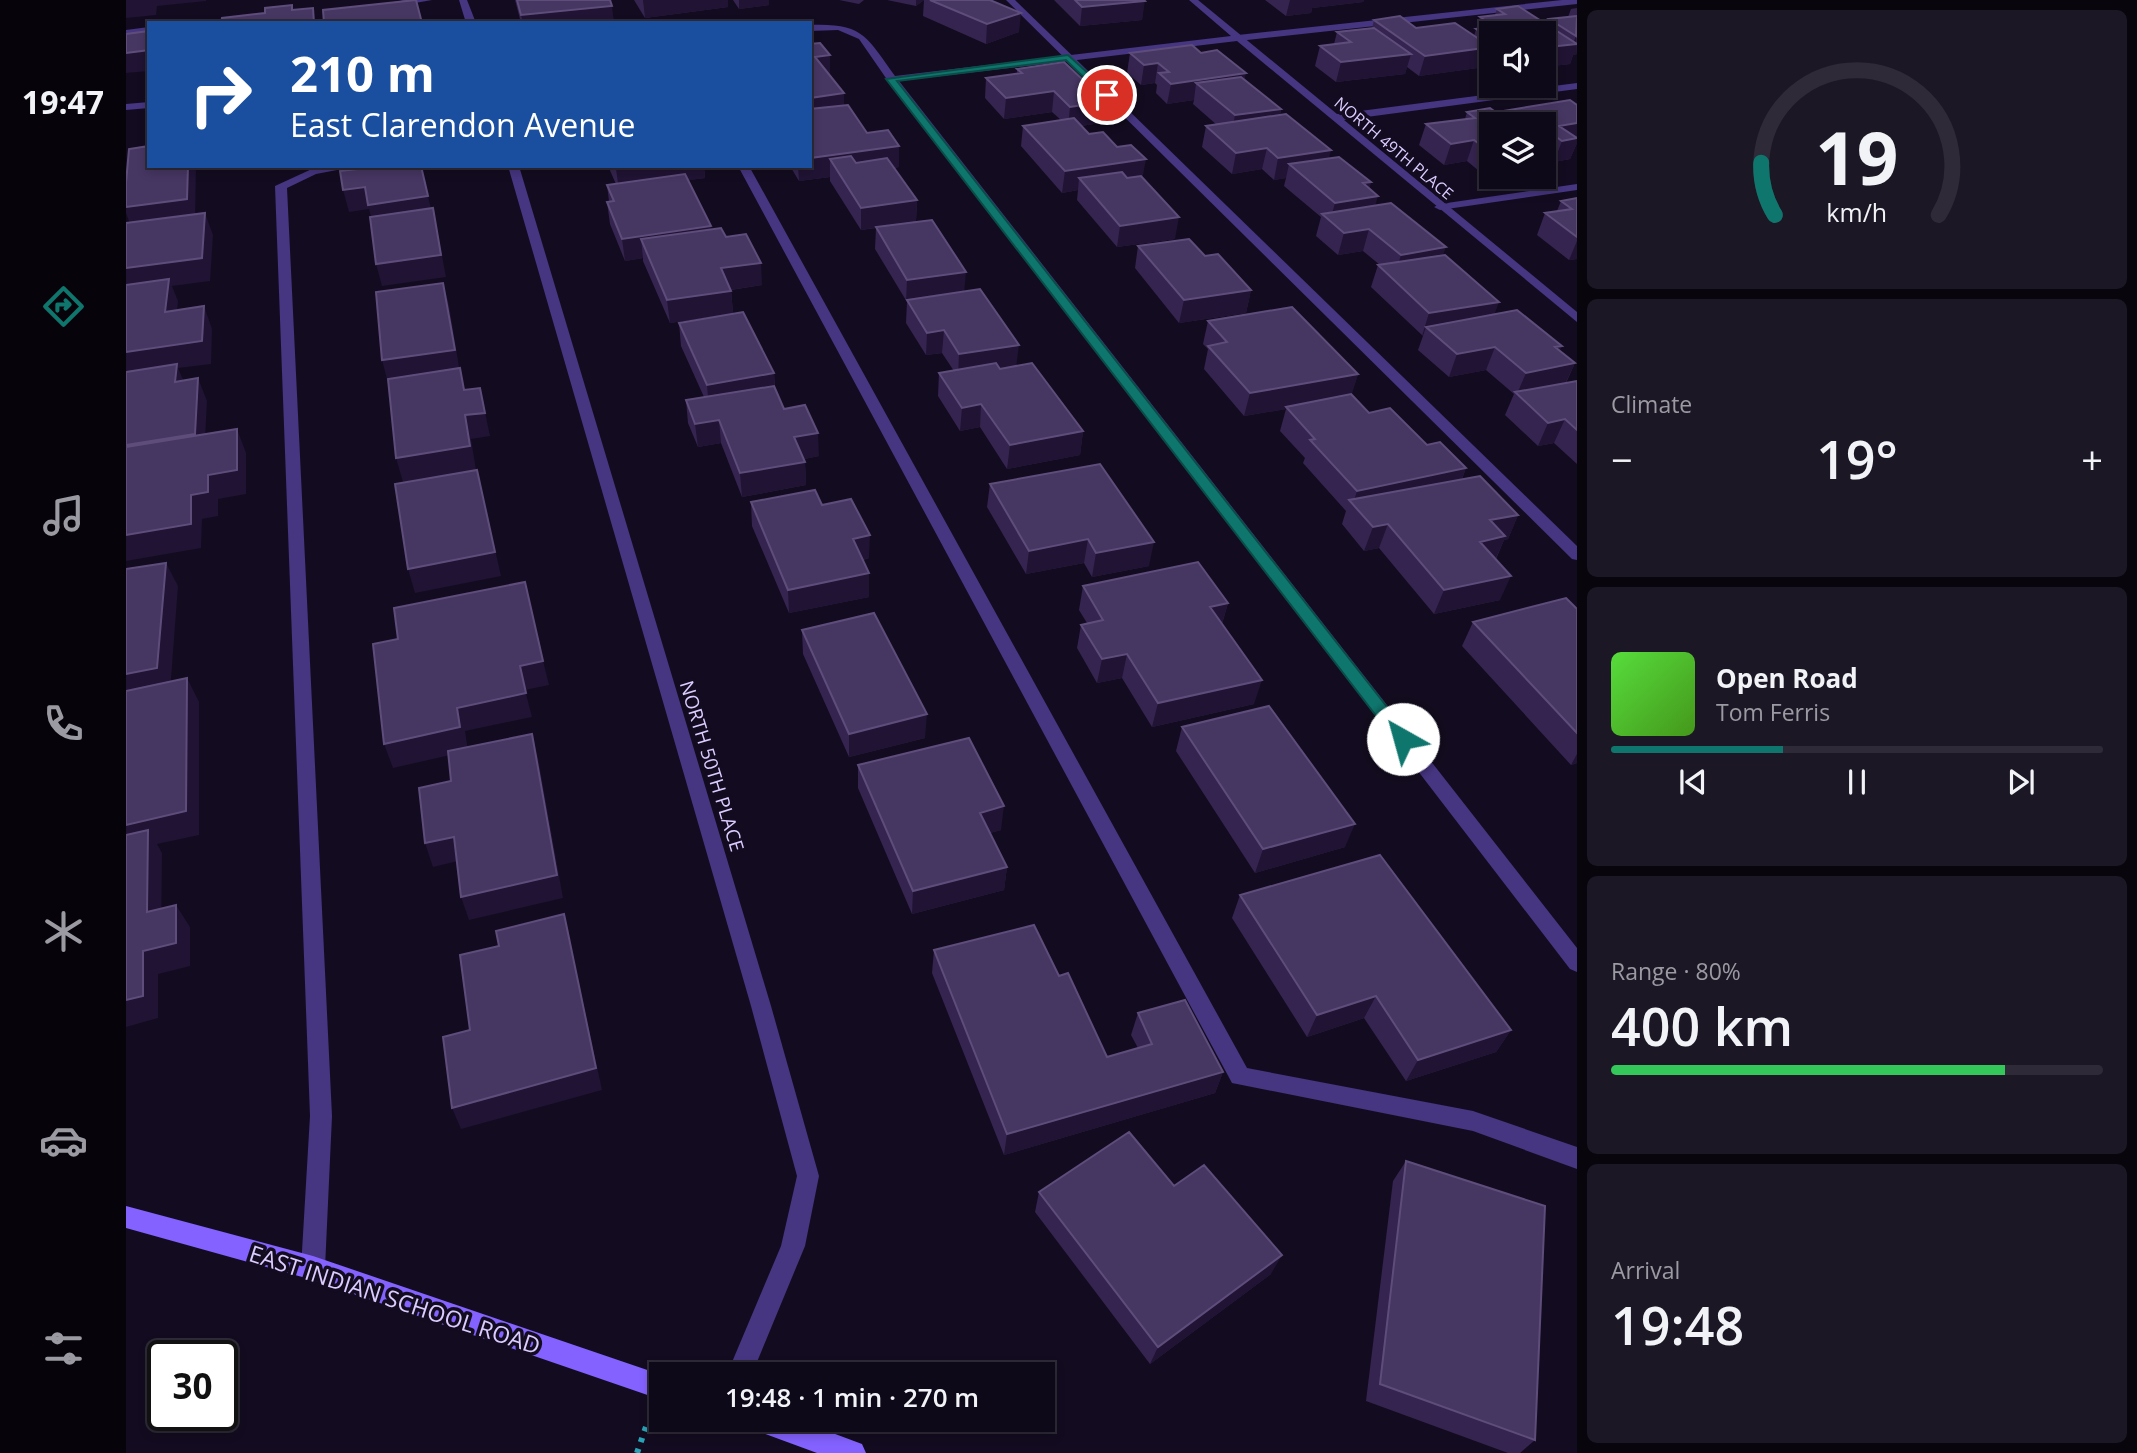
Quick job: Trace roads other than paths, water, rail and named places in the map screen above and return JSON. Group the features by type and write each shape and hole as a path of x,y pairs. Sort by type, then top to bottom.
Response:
{"main road":[{"name":"EAST INDIAN SCHOOL ROAD","path":"126,1217 313,1268 649,1384"},
{"path":"794,1432 853,1453"}],"street":[{"path":"376,6 428,0"},
{"path":"463,0 470,21"},
{"path":"1010,0 1577,555"},
{"name":"NORTH 49TH PLACE","path":"1194,0 1440,207 1575,314"},
{"path":"891,79 1577,1"},
{"path":"812,28 839,27 862,37 891,79 1577,963"},
{"path":"126,33 147,30"},
{"path":"1333,118 1577,86"},
{"path":"126,107 147,104"},
{"path":"313,1268 321,1116 281,186 314,171 337,168"},
{"name":"NORTH 50TH PLACE","path":"514,168 757,992 808,1176 793,1245 744,1362"},
{"path":"744,168 1240,1076 1473,1121 1577,1158"},
{"path":"1440,207 1577,187"}]}
